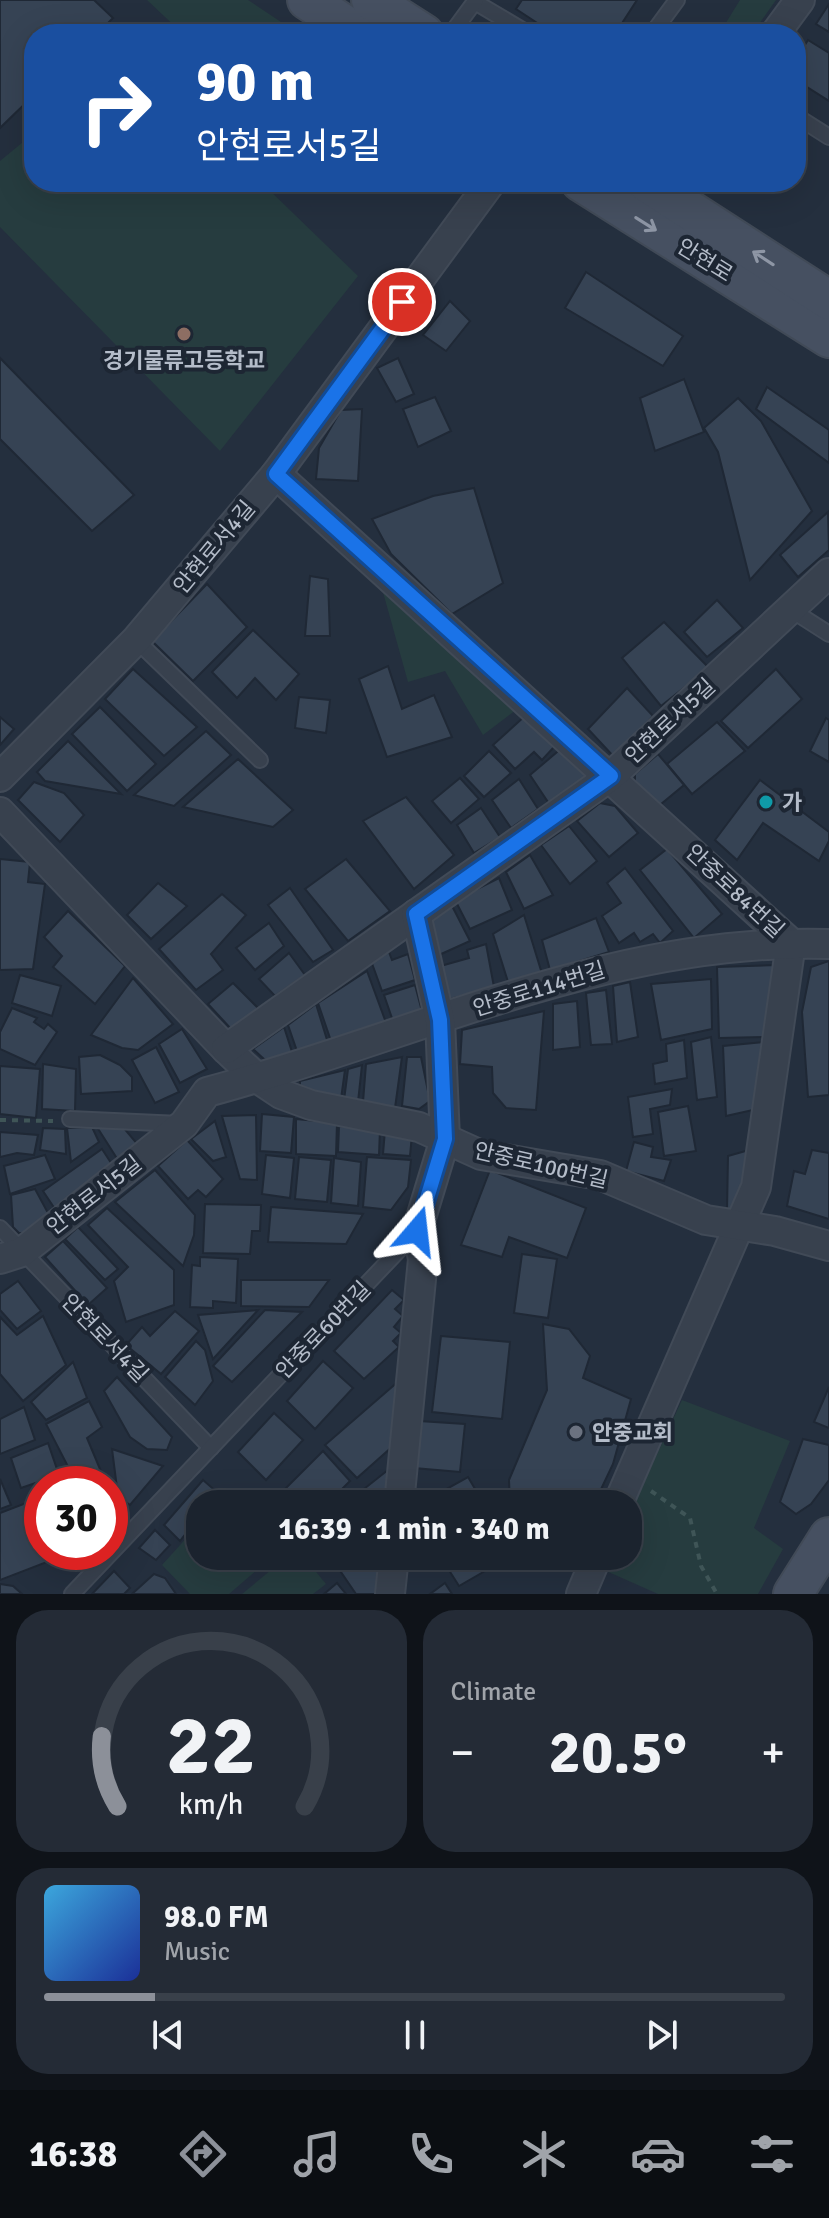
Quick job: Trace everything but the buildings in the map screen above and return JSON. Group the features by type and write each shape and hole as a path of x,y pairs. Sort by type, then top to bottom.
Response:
{"main road":[{"path":"307,0 344,24"},
{"path":"371,0 408,24"},
{"name":"안현로","path":"597,192 829,338"},
{"name":"안현로","path":"667,192 829,300"},
{"path":"793,1594 829,1537"}],"street":[{"path":"782,24 800,0"},
{"name":"안현로서4길","path":"0,777 136,640 276,474 484,192"},
{"name":"안중로84번길","path":"276,474 791,943 756,1187 624,1490"},
{"name":"안현로서5길","path":"226,1049 611,776 829,573"},
{"path":"0,812 226,1049"},
{"name":"안중로60번길","path":"416,914 440,1020 445,1139 417,1231"},
{"name":"안중로114번길","path":"257,1078 626,962 791,943 829,944"},
{"name":"안중로100번길","path":"226,1049 257,1078 281,1094 311,1105 419,1127 481,1155 600,1175 706,1220 775,1231 829,1246"},
{"name":"안현로서5길","path":"11,1256 184,1124 207,1092 257,1078"},
{"path":"400,1490 423,1259 417,1231"},
{"path":"390,1594 393,1570"},
{"path":"581,1594 591,1570"}],"lane":[{"path":"659,24 677,0"},
{"path":"459,24 476,1 513,24"},
{"path":"806,122 829,137"},
{"path":"790,609 829,634"},
{"path":"136,640 260,760"},
{"path":"70,1119 184,1124"},
{"name":"안현로서4길","path":"0,1228 11,1256 211,1448"},
{"name":"안중로60번길","path":"72,1594 417,1231"}],"path":[{"path":"0,1120 39,1123 70,1119"},
{"path":"629,1476 690,1518 701,1566 717,1594"}],"green space":[{"path":"147,0 248,0 284,24 172,24"},
{"path":"740,0 776,0 759,24 725,24"},
{"path":"24,141 24,192 271,192 358,276 220,451 0,227 0,161"},
{"path":"381,585 516,710 483,735 445,671 408,682"},
{"path":"682,1400 790,1441 754,1528 783,1549 758,1594 658,1594 604,1570 642,1570 640,1490"},
{"path":"186,1538 186,1570 257,1570 229,1594 190,1594 162,1565"},
{"path":"271,1570 314,1570 326,1584 313,1594 242,1594"}],"place":[{"name":"경기물류고등학교","path":"184,334"},
{"name":"가","path":"766,802"},
{"name":"안중교회","path":"576,1432"}],"route":[{"path":"402,302 276,474 611,776 416,914 440,1020 445,1139 417,1231"}]}
